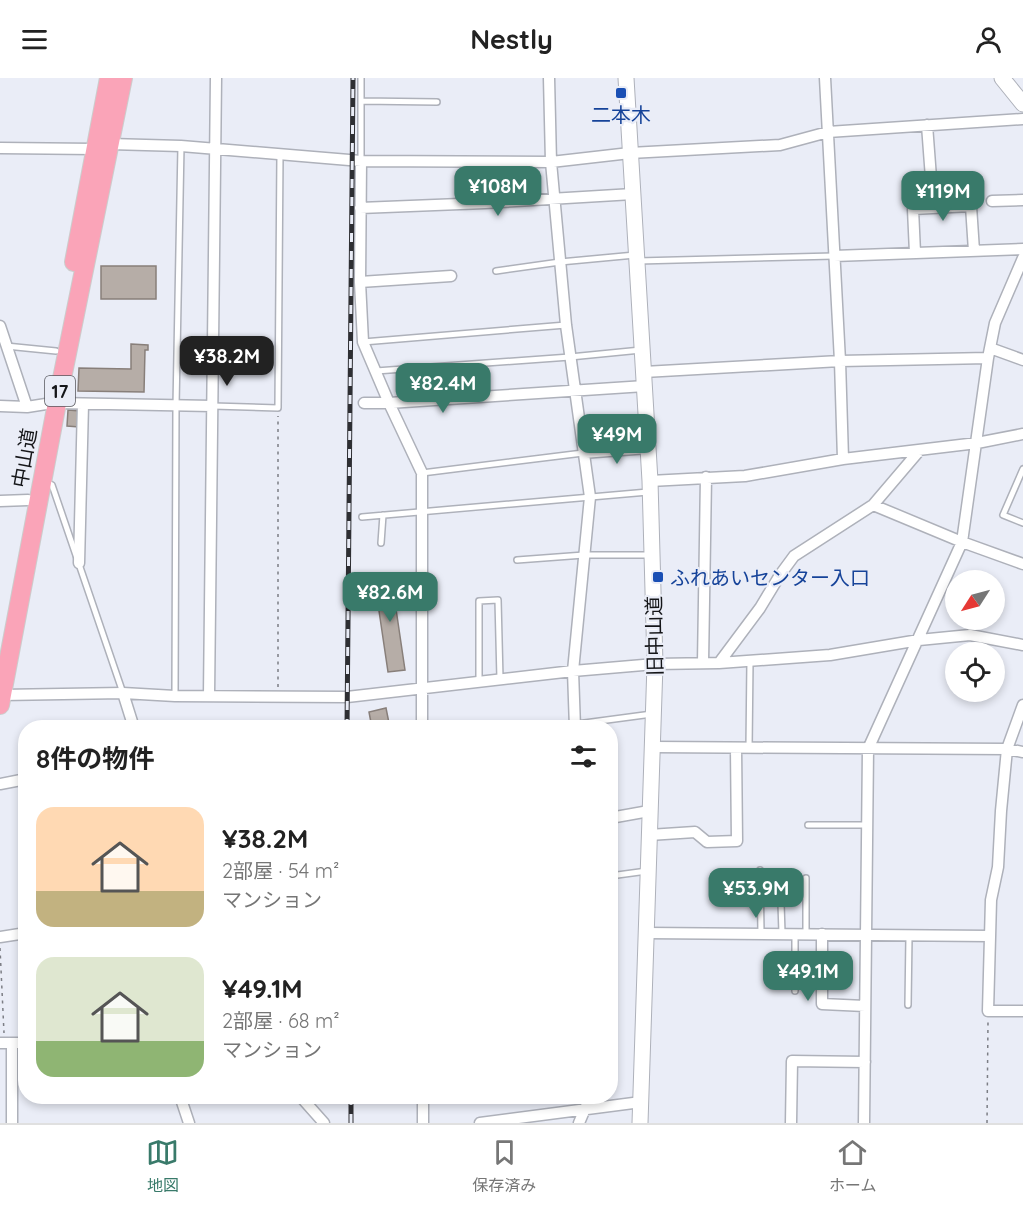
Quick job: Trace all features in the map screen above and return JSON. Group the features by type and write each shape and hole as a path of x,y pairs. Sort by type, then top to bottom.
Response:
{"highway":[{"name":"中山道","path":"0,644 28,500 52,403 103,147 109,78"},
{"name":"中山道","path":"1,700 43,481 56,351 103,147 123,78"}],"main road":[{"name":"旧中山道","path":"626,78 650,486 655,664 640,1123"},
{"path":"1002,78 1023,104"}],"street":[{"path":"209,696 216,78"},
{"path":"549,78 550,162 566,326 590,497 573,671 574,720"},
{"path":"825,78 843,459"},
{"path":"0,148 181,146 361,161 550,162 630,153 780,145 828,132 1023,119"},
{"path":"927,125 931,178"},
{"path":"361,161 360,282 363,342 422,473 422,720"},
{"path":"360,208 633,194"},
{"path":"992,201 1023,200"},
{"path":"915,253 913,209 971,206 974,251"},
{"path":"834,256 1023,249"},
{"path":"864,1123 868,749 962,542 995,323 1023,258"},
{"path":"360,282 451,276"},
{"path":"0,326 27,406"},
{"path":"364,403 575,390 644,379 840,361 989,353 1023,360"},
{"path":"0,406 52,403 212,406"},
{"path":"79,563 82,404"},
{"path":"650,486 706,477 745,476 843,459 977,443 1023,434"},
{"path":"583,453 648,448"},
{"path":"719,663 760,608 794,556 873,505 919,451"},
{"path":"703,663 706,477"},
{"path":"0,501 28,500"},
{"path":"873,505 962,542 1023,564"},
{"path":"1,700 123,693 176,696 347,697 573,671 655,664 719,663 830,655 919,640 970,636 1023,645"},
{"path":"123,693 131,720"},
{"path":"1023,705 1007,749 1000,811 998,867 991,900 988,1011 1023,1011"},
{"path":"653,747 1007,749 1023,752"},
{"path":"649,835 695,832 707,842 737,841 736,748"},
{"path":"0,784 18,781"},
{"path":"618,817 649,811"},
{"path":"646,933 989,936"},
{"path":"822,934 822,1004 865,1006"},
{"path":"0,938 18,935"},
{"path":"6,1043 12,1123"},
{"path":"791,1123 792,1061 865,1062"},
{"path":"480,1123 641,1102"},
{"path":"183,1104 189,1123"},
{"path":"307,1104 324,1123"},
{"path":"423,1104 423,1123"},
{"path":"579,1123 585,1104"}],"lane":[{"path":"361,78 361,161"},
{"path":"361,101 437,102"},
{"path":"176,696 176,406 181,146"},
{"path":"212,406 278,408 280,154"},
{"path":"496,271 560,261 834,256"},
{"path":"363,342 566,326"},
{"path":"6,346 56,351"},
{"path":"376,371 643,350"},
{"path":"422,473 583,453"},
{"path":"1023,469 1003,515 1023,523"},
{"path":"43,481 52,485 123,693"},
{"path":"362,517 590,497 650,486"},
{"path":"381,543 383,516"},
{"path":"517,560 584,555 652,555"},
{"path":"479,681 479,601 498,600 500,679"},
{"path":"749,748 750,661"},
{"path":"614,720 654,714"},
{"path":"808,825 867,825"},
{"path":"760,870 761,933"},
{"path":"618,875 648,871"},
{"path":"780,874 782,933"},
{"path":"795,991 806,878"},
{"path":"908,1005 909,936"}],"path":[{"path":"278,408 278,697"},
{"path":"0,938 6,1043"},
{"path":"987,1123 988,1011"}],"building":[{"path":"101,266 156,266 156,299 101,299"},
{"path":"131,344 148,345 148,350 145,350 144,392 78,391 79,368 131,369"},
{"path":"68,410 80,411 79,427 67,426"},
{"path":"391,575 405,670 388,672 374,577"},
{"path":"386,708 388,720 370,720 369,712"}],"railway":[{"path":"347,720 353,78"},
{"path":"351,1104 351,1123"}],"place":[{"name":"二本木","path":"621,93"},
{"name":"ふれあいセンター入口","path":"658,577"}]}
